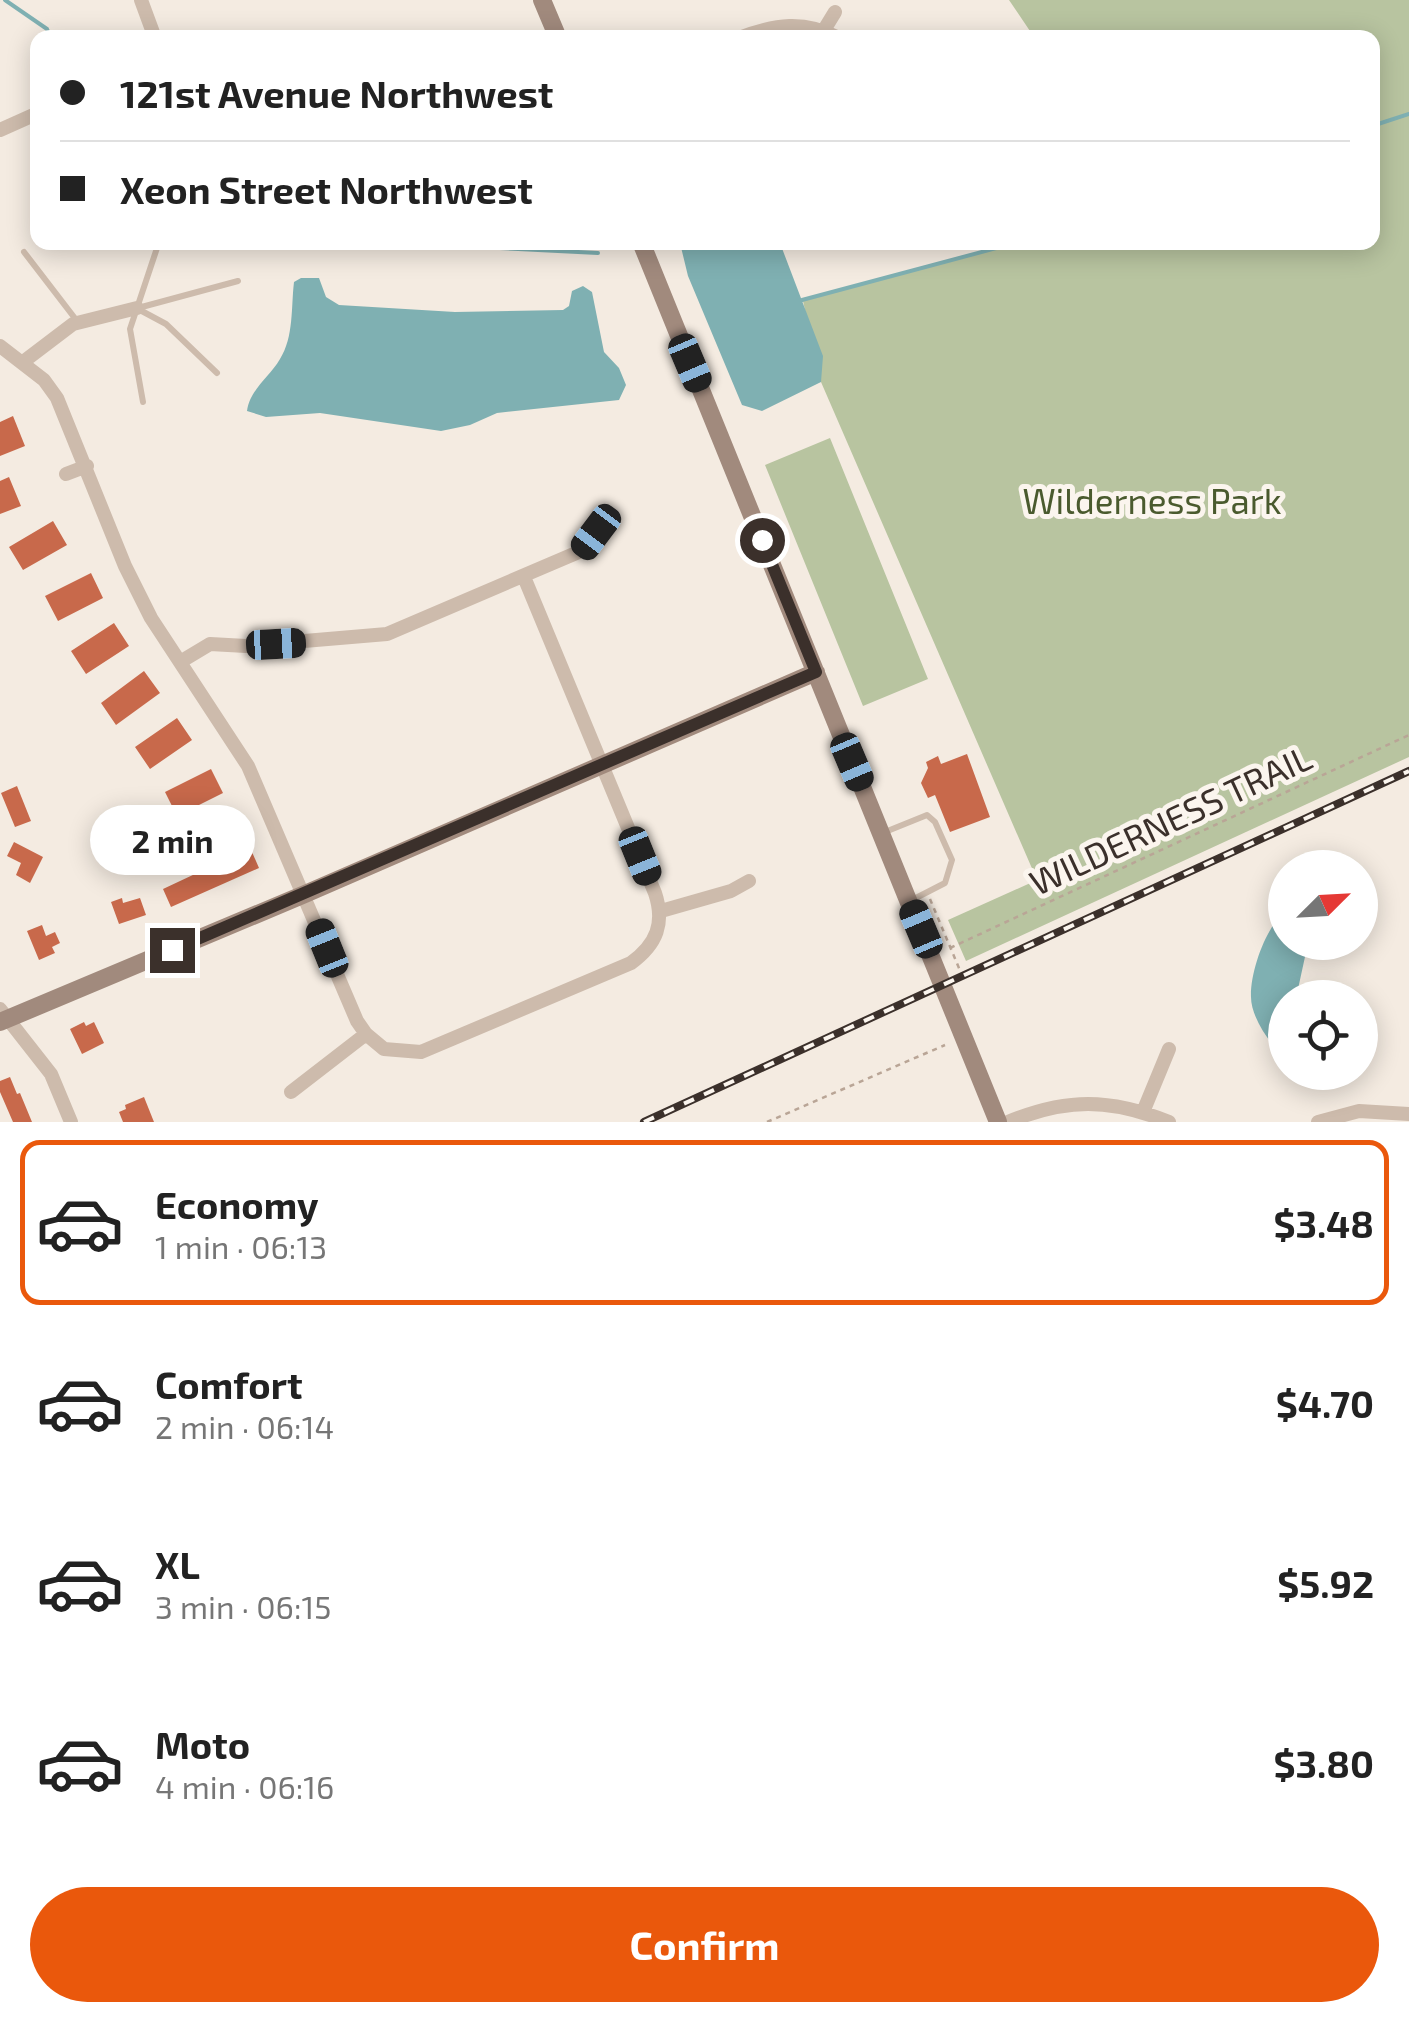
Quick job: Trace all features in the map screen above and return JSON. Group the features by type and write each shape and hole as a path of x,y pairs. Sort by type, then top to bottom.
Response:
{"street":[{"path":"140,0 152,30"},
{"path":"542,0 555,30"},
{"path":"766,30 804,24 824,30 836,12"},
{"path":"0,130 30,117"},
{"path":"644,250 998,1122"},
{"path":"23,362 78,322 137,308"},
{"path":"0,346 23,362 57,398 136,590 248,766 366,1034 384,1049 420,1052 632,962 654,941 661,911 524,577"},
{"path":"66,474 86,466"},
{"path":"180,662 210,644 246,646 387,634 581,551 596,532"},
{"path":"72,1122 51,1074 2,1017 305,894 816,672"},
{"path":"661,911 731,891 749,881"},
{"path":"291,1092 366,1034"},
{"path":"1143,1112 1168,1049"},
{"path":"1008,1122 1052,1106 1082,1103 1143,1112 1168,1122"},
{"path":"1318,1122 1359,1112 1409,1114"}],"lane":[{"path":"143,402 130,329 156,250"},
{"path":"24,252 78,322"},
{"path":"137,308 238,281"},
{"path":"137,308 166,324 217,373"},
{"path":"881,834 927,814 935,822 952,860 946,883 909,901"}],"path":[{"name":"WILDERNESS TRAIL","path":"950,948 1409,735"},
{"path":"930,901 964,980"},
{"path":"767,1122 944,1045"}],"green space":[{"name":"Wilderness Park","path":"1009,0 1409,0 1409,757 966,961 948,920 1037,880 821,382 803,301 993,250 1380,250 1380,30 1029,30"},
{"path":"830,438 928,679 863,706 765,465"}],"water":[{"path":"682,250 783,250 823,356 821,382 762,411 742,405 688,276"},
{"path":"319,278 326,297 339,305 455,312 563,310 569,306 572,291 583,286 592,292 604,352 619,368 626,385 619,400 497,413 470,425 441,431 320,413 266,417 247,411 252,396 284,350 290,332 294,282"},
{"path":"1268,935 1268,960 1304,960 1300,980 1268,980 1268,1038 1254,1013 1251,997 1260,950"}],"building":[{"path":"13,416 25,446 0,456 0,422"},
{"path":"9,477 21,506 0,514 0,481"},
{"path":"53,521 67,545 23,570 9,547"},
{"path":"91,573 103,598 58,621 45,596"},
{"path":"114,623 129,646 86,674 71,651"},
{"path":"144,671 160,693 116,725 101,703"},
{"path":"177,718 192,740 150,769 135,747"},
{"path":"967,754 990,817 950,832 935,795 928,798 921,783 928,768 926,762 938,756 941,764"},
{"path":"211,769 223,793 177,816 165,792"},
{"path":"17,786 31,821 15,827 1,793"},
{"path":"14,842 43,857 30,883 16,875 21,863 7,856"},
{"path":"220,852 226,864 252,852 259,868 171,907 163,889 212,866 208,858"},
{"path":"122,898 123,903 140,898 146,915 119,924 111,902"},
{"path":"42,925 46,936 55,932 60,943 52,947 55,953 39,960 27,931"},
{"path":"84,1022 86,1026 94,1022 104,1043 82,1054 70,1029"},
{"path":"10,1077 32,1122 13,1122 0,1092 0,1081"},
{"path":"144,1097 154,1122 123,1122 119,1112"}],"waterway":[{"path":"5,0 47,30"},
{"path":"1380,123 1409,114"},
{"path":"538,250 598,253"},
{"path":"802,300 989,250"}],"railway":[{"path":"644,1122 1409,771"}],"route":[{"path":"172,950 816,672 762,540"}]}
